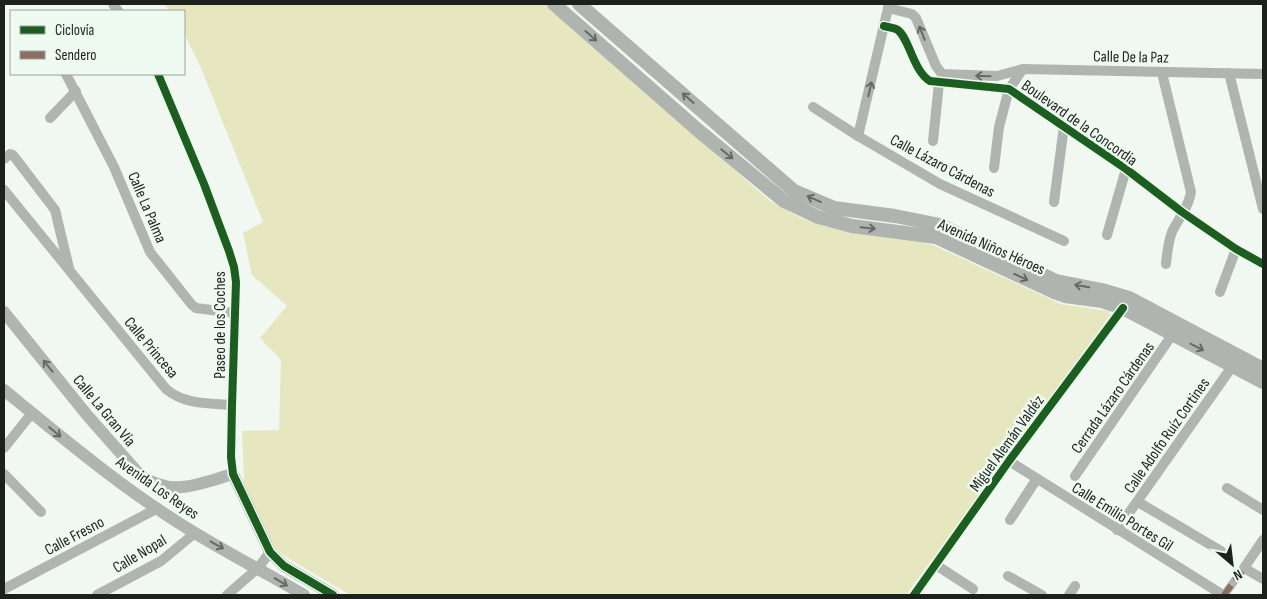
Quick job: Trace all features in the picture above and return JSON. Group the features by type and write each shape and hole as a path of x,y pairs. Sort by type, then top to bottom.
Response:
{"main road":[{"name":"Avenida Niños Héroes","path":"554,4 784,201 818,217 852,226 936,237 1054,292 1065,296 1102,301 1123,308 1172,335 1236,361 1263,369"},
{"name":"Avenida Niños Héroes","path":"579,4 794,191 834,208 895,216 940,225 1056,281 1102,290 1129,298 1236,361 1263,382"}],"street":[{"path":"858,136 889,6"},
{"name":"Boulevard de la Concordia","path":"889,6 912,14 916,18 936,66 942,74 997,76 1023,69"},
{"name":"Boulevard de la Concordia","path":"884,26 897,30 902,34 916,67 924,78 939,83 1009,89 1126,169 1182,212 1236,249 1263,264"},
{"path":"994,168 999,127 1009,89 1023,69"},
{"name":"Calle De la Paz","path":"1023,69 1263,74"},
{"path":"1162,72 1191,192 1190,202 1182,212 1171,234 1166,264"},
{"path":"1229,73 1263,209"},
{"name":"Calle La Palma","path":"67,75 114,167 150,252 196,308 235,313"},
{"name":"Paseo de los Coches","path":"158,75 234,266 236,282 231,456 233,474 270,552"},
{"path":"933,141 939,83"},
{"path":"50,118 76,90"},
{"name":"Calle Lázaro Cárdenas","path":"813,107 940,184 1064,241"},
{"path":"700,131 711,118"},
{"path":"1054,202 1064,126"},
{"name":"Calle Princesa","path":"4,159 10,154 13,155 55,210 69,271"},
{"path":"1107,235 1126,169"},
{"name":"Calle Princesa","path":"4,190 166,389 180,399 232,406"},
{"path":"1220,292 1236,249"},
{"name":"Miguel Alemán Valdéz","path":"914,595 1123,308"},
{"name":"Calle La Gran Vía","path":"4,312 87,414 139,474 148,481 168,488 181,488 233,474"},
{"name":"Cerrada Lázaro Cárdenas","path":"1075,476 1172,335"},
{"name":"Calle Adolfo Ruíz Cortines","path":"1118,530 1236,361"},
{"name":"Avenida Los Reyes","path":"4,390 62,438 158,508 195,533 304,595"},
{"path":"4,448 32,413"},
{"name":"Calle Emilio Portes Gil","path":"1009,462 1224,595"},
{"path":"4,474 41,512"},
{"path":"1010,520 1036,480"},
{"path":"1228,488 1263,510"},
{"path":"1138,502 1221,551"},
{"name":"Calle Fresno","path":"5,584 158,508"},
{"name":"Calle Nopal","path":"97,595 161,561 195,533"},
{"path":"1224,595 1263,540"},
{"path":"227,595 258,568 270,552 284,566 333,595"},
{"path":"936,565 973,589"},
{"path":"1244,568 1263,578"},
{"path":"1008,576 1042,595"}],"green space":[{"path":"164,4 546,4 770,201 801,218 826,227 915,240 933,245 1061,304 1108,311 1111,314 906,595 350,595 286,557 275,548 244,483 242,431 279,430 281,360 260,338 287,306 252,275 243,233 263,222 201,68 185,35 185,10 169,10"}],"marked path":[{"path":"1224,595 1244,568"}],"cycle path":[{"path":"884,26 896,29 900,33 919,69 930,81 1009,89 1126,169 1182,212 1236,249 1263,264"},
{"path":"158,75 204,184 234,267 236,282 231,457 233,474 270,552 284,566 333,595"},
{"path":"914,595 1009,461 1123,308"}]}
